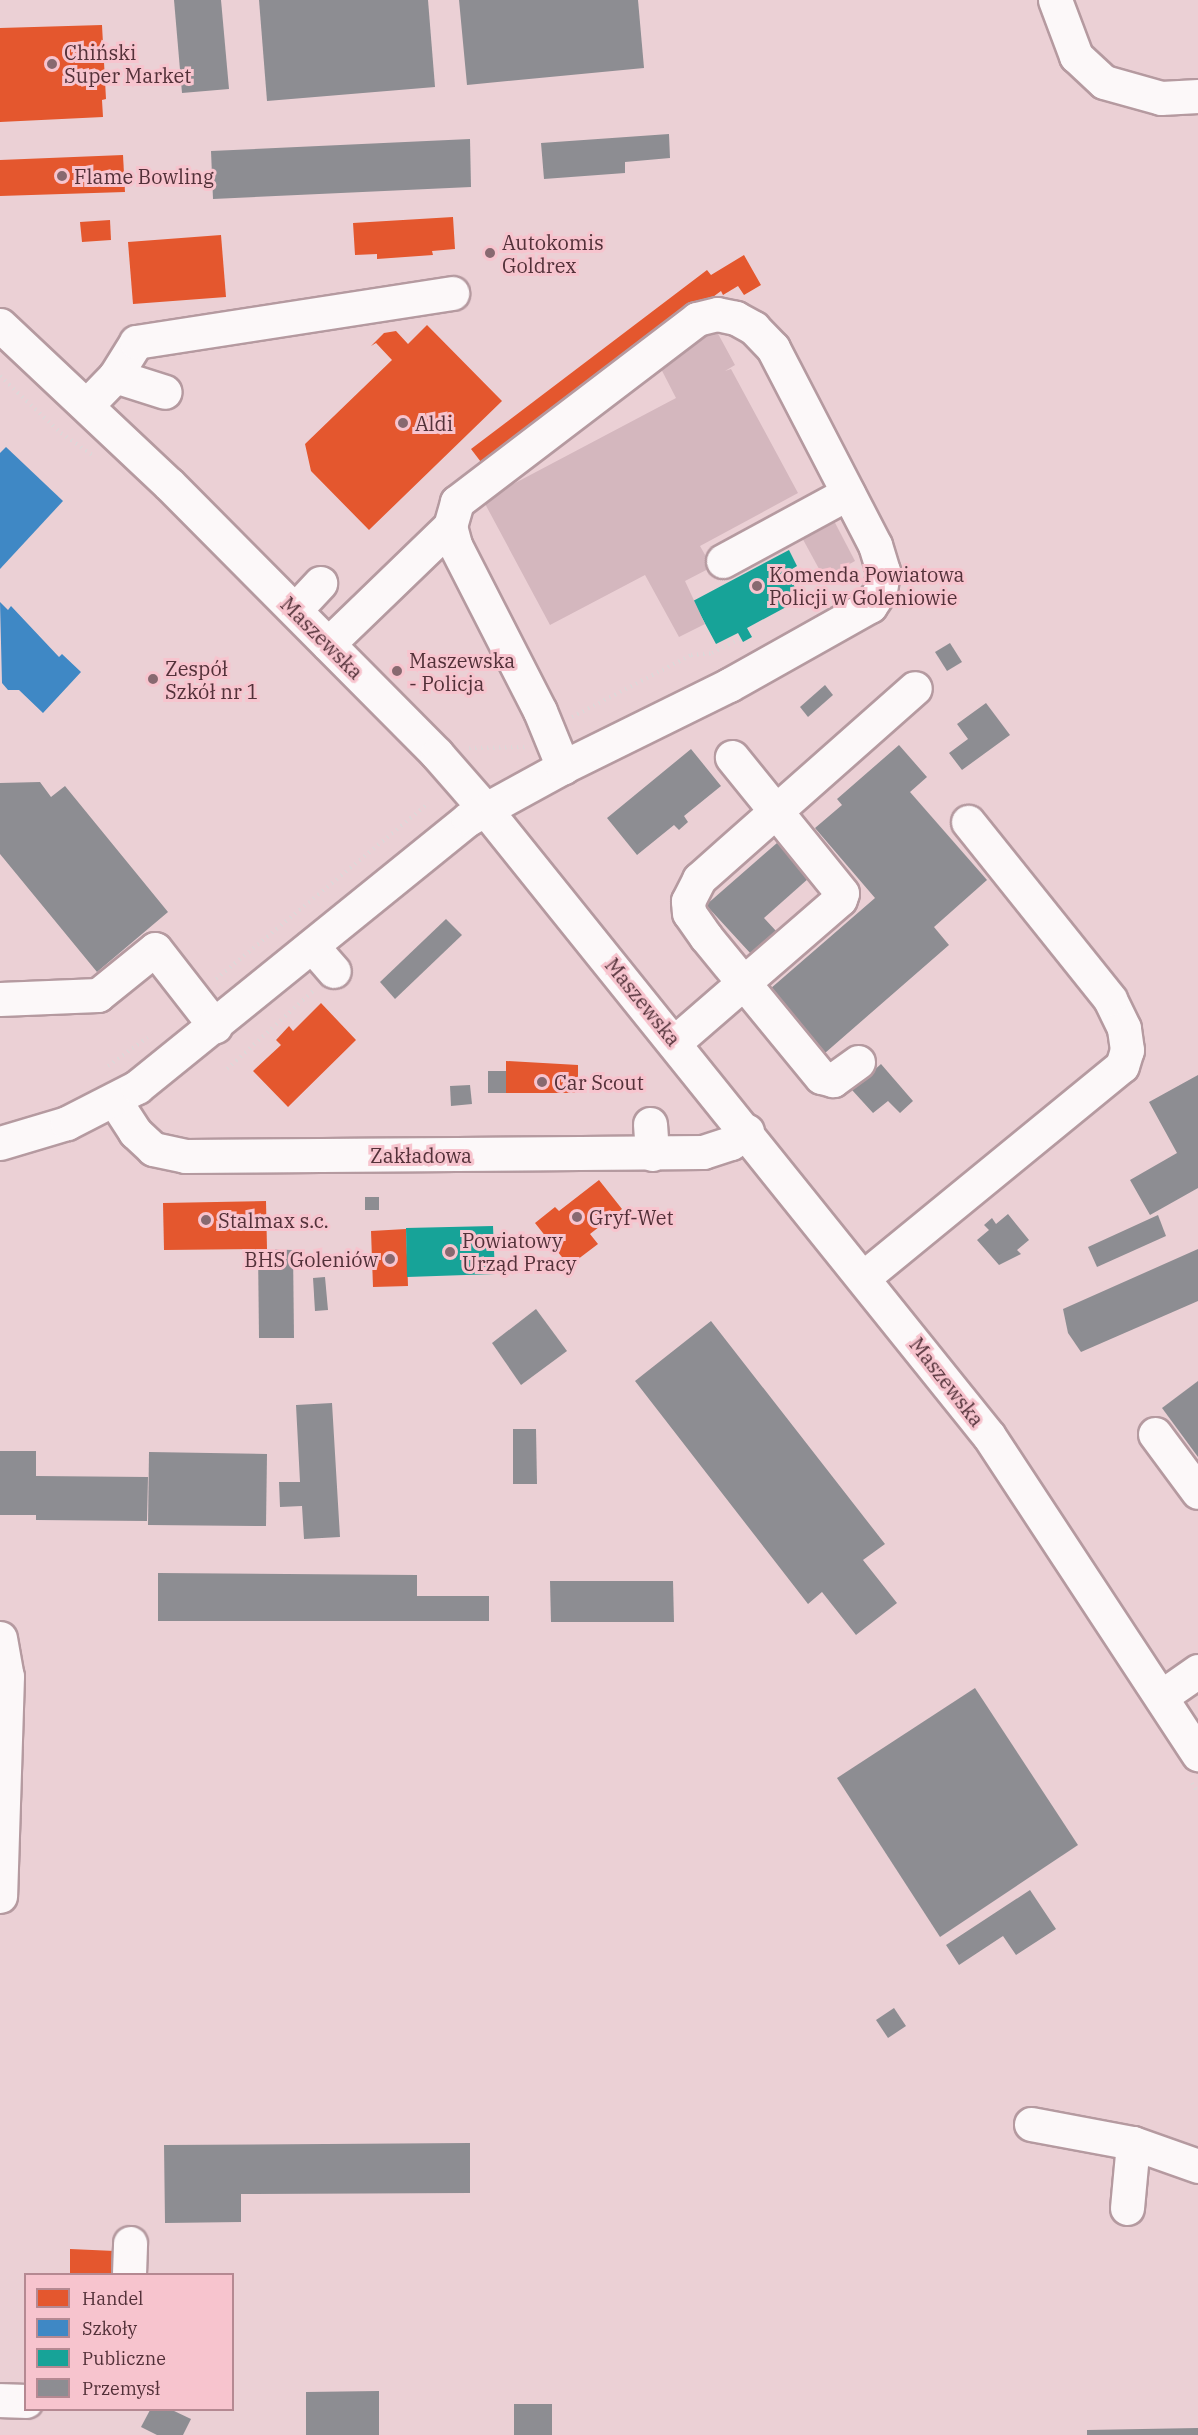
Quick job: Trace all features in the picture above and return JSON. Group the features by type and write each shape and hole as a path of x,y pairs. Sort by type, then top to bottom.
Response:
{"street":[{"path":"1055,0 1076,56 1104,82 1161,98 1198,96"},
{"path":"87,405 115,376 136,342 452,293"},
{"path":"0,1143 67,1123 115,1101 166,1066 312,946 557,752 688,706 854,618 870,606 880,591 883,571 875,545 772,348 754,328 736,318 717,314 697,319 457,502 450,526 328,644"},
{"name":"Maszewska","path":"0,325 87,405 295,610 437,754 485,809 675,1041 989,1436 1162,1696 1192,1764"},
{"path":"115,376 165,392"},
{"path":"723,561 848,494"},
{"path":"450,526 455,545 557,752"},
{"path":"295,610 320,583"},
{"path":"858,1062 833,1080 826,1081 689,913 688,901 699,879 915,688"},
{"path":"675,1041 840,899 842,893 732,757"},
{"path":"864,1277 1122,1066 1127,1050 1124,1028 1110,999 968,822"},
{"path":"312,946 334,971"},
{"path":"0,999 98,995 155,949 215,1026"},
{"name":"Zakładowa","path":"115,1101 135,1132 153,1149 185,1156 651,1139 714,1150 747,1131"},
{"path":"1155,1434 1198,1492"},
{"path":"0,1638 7,1676 0,1896"},
{"path":"1162,1696 1198,1671"},
{"path":"1031,2124 1133,2143 1198,2166"},
{"path":"1127,2208 1133,2143"},
{"path":"0,2400 24,2401"}],"path":[{"path":"0,376 61,433 99,461"},
{"path":"468,748 532,746 557,752 560,724 681,660 712,653 741,638"},
{"path":"193,999 429,803"},
{"path":"227,1069 271,1033 334,971"},
{"path":"106,1068 154,1032"},
{"path":"1192,1764 1198,1792"}],"building: Handel":[{"name":"Chiński Super Market","path":"102,25 106,99 102,100 103,117 0,122 0,28"},
{"name":"Flame Bowling","path":"123,155 125,192 0,196 0,160"},
{"path":"453,217 455,249 432,251 433,255 377,259 377,254 355,255 353,223"},
{"path":"110,220 111,240 82,242 80,222"},
{"path":"221,235 226,297 133,304 128,242"},
{"path":"744,255 761,285 744,295 738,286 723,295 721,291 484,466 471,449 707,270 711,275"},
{"name":"Aldi","path":"427,325 502,401 369,530 311,471 305,444 392,360 376,343 371,346 384,333 396,331 408,344"},
{"path":"321,1003 356,1040 288,1107 253,1071 281,1045 276,1040 289,1026 293,1031"},
{"name":"Car Scout","path":"506,1061 578,1065 578,1093 506,1093"},
{"name":"Gryf-Wet","path":"599,1180 622,1209 590,1234 598,1244 569,1266 535,1223 555,1207 559,1211"},
{"path":"266,1201 267,1249 164,1250 163,1203"},
{"name":"BHS Goleniów","path":"406,1229 408,1286 373,1287 371,1231"},
{"path":"70,2249 115,2251 114,2273 70,2273"}],"building: Szkoły":[{"path":"6,447 63,501 0,569 0,453"},
{"path":"0,602 8,610 11,606 59,657 62,654 81,672 43,713 19,690 8,690 2,683"}],"building: Publiczne":[{"name":"Komenda Powiatowa Policji w Goleniowie","path":"789,550 797,566 787,572 801,599 747,628 752,637 743,642 738,633 716,644 693,601"},
{"name":"Powiatowy Urząd Pracy","path":"493,1226 495,1274 407,1277 406,1228"}],"building: Przemysł":[{"path":"174,0 221,0 229,89 182,93"},
{"path":"259,0 428,0 435,87 267,101"},
{"path":"459,0 638,0 644,68 467,85"},
{"path":"669,134 670,158 625,162 625,173 544,179 541,143"},
{"path":"470,139 471,187 213,199 211,151"},
{"path":"950,643 962,662 947,671 935,652"},
{"path":"825,685 833,695 808,717 800,707"},
{"path":"986,703 1010,735 962,770 949,753 968,739 957,724"},
{"path":"899,745 927,777 910,792 987,880 934,927 949,945 825,1053 770,989 875,898 815,828 842,805 837,799"},
{"path":"691,749 721,786 684,816 688,822 679,830 674,825 637,855 607,818"},
{"path":"40,782 51,797 65,786 168,912 97,972 0,854 0,783"},
{"path":"777,843 809,878 764,918 777,932 751,954 706,905"},
{"path":"446,919 462,935 395,999 380,982"},
{"path":"881,1064 913,1101 900,1113 888,1101 873,1113 852,1090"},
{"path":"488,1071 506,1071 506,1093 488,1093"},
{"path":"1198,1075 1198,1188 1150,1215 1130,1180 1177,1153 1149,1102"},
{"path":"470,1085 472,1104 451,1106 450,1086"},
{"path":"365,1197 379,1197 379,1210 365,1210"},
{"path":"1008,1214 1029,1240 1017,1250 1021,1254 999,1265 977,1240 989,1230 984,1225 992,1218 996,1224"},
{"path":"1158,1215 1166,1236 1097,1267 1088,1247"},
{"path":"258,1249 293,1250 294,1338 259,1338"},
{"path":"1198,1249 1198,1301 1081,1352 1068,1333 1063,1309"},
{"path":"325,1277 328,1310 315,1311 313,1278"},
{"path":"536,1309 567,1351 521,1385 492,1343"},
{"path":"711,1321 885,1544 863,1560 897,1603 856,1635 822,1592 808,1604 635,1381"},
{"path":"1198,1381 1198,1457 1162,1408"},
{"path":"332,1403 340,1537 304,1539 302,1506 280,1507 279,1482 300,1482 296,1405"},
{"path":"513,1429 536,1429 537,1484 513,1484"},
{"path":"0,1451 36,1451 36,1476 148,1477 147,1521 36,1520 36,1515 0,1515"},
{"path":"149,1452 267,1454 266,1526 148,1525"},
{"path":"158,1573 417,1575 417,1596 489,1596 489,1621 158,1621"},
{"path":"550,1581 673,1581 674,1622 551,1622"},
{"path":"975,1688 1078,1845 940,1937 837,1778"},
{"path":"1030,1890 1056,1929 1016,1955 1003,1936 959,1965 946,1945"},
{"path":"894,2008 906,2026 888,2038 876,2020"},
{"path":"470,2143 470,2193 241,2194 241,2222 165,2223 164,2145"},
{"path":"379,2391 379,2435 306,2435 306,2392"},
{"path":"514,2404 552,2404 552,2435 514,2435"},
{"path":"149,2411 174,2411 191,2419 183,2435 157,2435 141,2427"},
{"path":"1198,2428 1198,2435 1087,2435 1087,2430"}],"building: Inne":[{"path":"716,330 735,365 725,371 731,369 798,493 700,546 712,567 685,581 705,624 679,637 645,575 550,625 483,500 676,398 657,361"},
{"path":"832,517 855,561 824,578 800,534"}],"place":[{"name":"Chiński Super Market","path":"52,64"},
{"name":"Flame Bowling","path":"62,176"},
{"name":"Autokomis Goldrex","path":"490,253"},
{"name":"Aldi","path":"403,423"},
{"name":"Komenda Powiatowa Policji w Goleniowie","path":"757,586"},
{"name":"Maszewska - Policja","path":"397,671"},
{"name":"Zespół Szkół nr 1","path":"153,679"},
{"name":"Car Scout","path":"542,1082"},
{"name":"Gryf-Wet","path":"577,1217"},
{"name":"Stalmax s.c.","path":"206,1220"},
{"name":"Powiatowy Urząd Pracy","path":"450,1252"},
{"name":"BHS Goleniów","path":"390,1259"}]}
